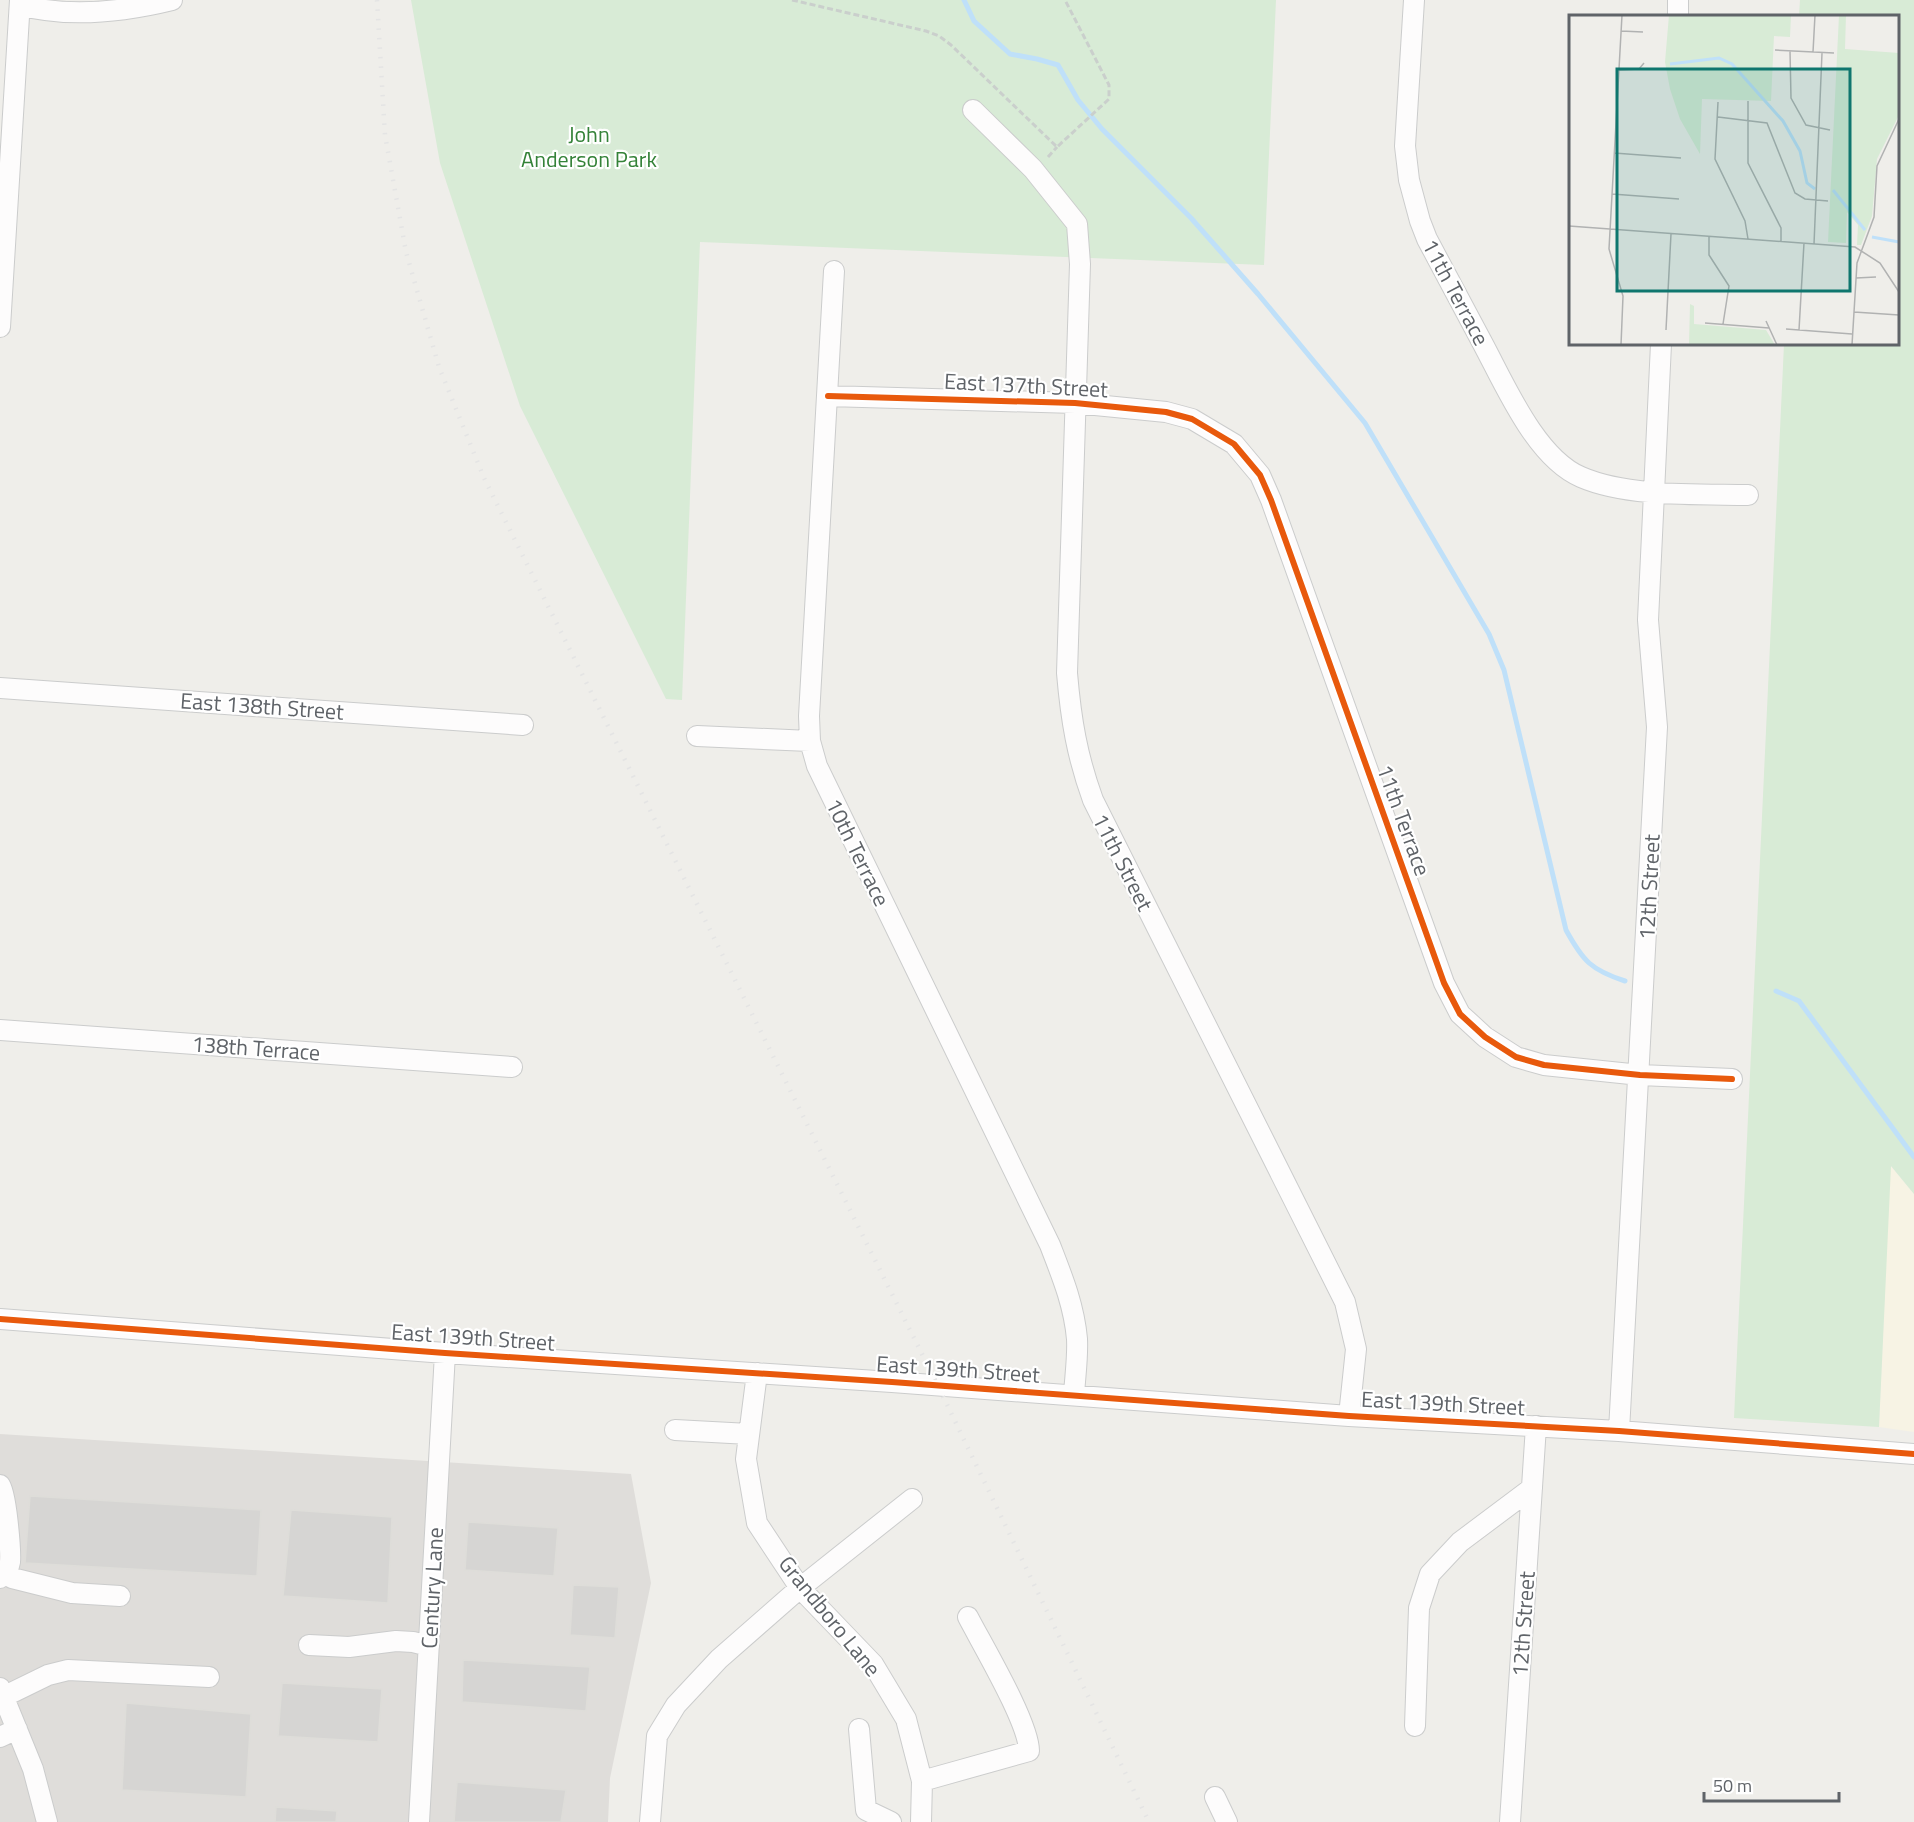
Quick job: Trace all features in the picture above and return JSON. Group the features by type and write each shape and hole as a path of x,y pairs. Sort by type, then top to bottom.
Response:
{"street":[{"path":"0,327 20,2 39,10 83,12 134,9 172,0"},
{"name":"11th Terrace","path":"1414,0 1406,146 1409,180 1427,239 1523,420 1551,457 1579,477 1605,486 1654,492 1748,495"},
{"path":"1677,15 1678,0"},
{"name":"11th Street","path":"973,110 1033,169 1077,224 1080,264 1067,673 1071,721 1082,769 1093,800 1345,1302 1356,1349 1349,1416"},
{"name":"10th Terrace","path":"834,271 810,693 810,741 817,766 1045,1234 1068,1289 1077,1341 1074,1395"},
{"name":"12th Street","path":"1619,1431 1657,727 1648,620 1661,345"},
{"name":"East 137th Street","path":"828,396 1075,403 1166,412 1192,419 1234,444 1244,456"},
{"name":"11th Terrace","path":"1244,456 1260,475 1271,500 1443,983 1460,1014 1485,1037 1516,1057 1544,1065 1640,1075"},
{"name":"East 138th Street","path":"0,688 523,725"},
{"path":"697,736 810,741"},
{"name":"138th Terrace","path":"0,1030 512,1067"},
{"path":"1640,1075 1732,1079"},
{"name":"East 139th Street","path":"0,1319 445,1353 1074,1395 1349,1416 1619,1431 1914,1454"},
{"name":"Century Lane","path":"420,1822 445,1353"},
{"name":"Grandboro Lane","path":"756,1373 746,1459 758,1523 801,1588 873,1664 906,1719 922,1781 921,1822"},
{"name":"12th Street","path":"1509,1822 1536,1426"},
{"path":"675,1430 749,1434"},
{"path":"0,1485 6,1504 10,1551 10,1564 3,1576 72,1593 120,1596"},
{"path":"1415,1726 1419,1608 1430,1574 1460,1542 1532,1488"},
{"path":"650,1822 657,1736 676,1705 719,1659 801,1588 912,1499"},
{"path":"922,1781 1029,1751 1029,1743 1019,1715 968,1617"},
{"path":"309,1645 349,1647 396,1641 429,1646"},
{"path":"47,1822 33,1769 8,1733 2,1693 48,1675 68,1670 209,1677"},
{"path":"859,1729 866,1810 891,1822"},
{"path":"1215,1797 1227,1822"}],"path":[{"path":"792,0 888,21 939,36 1057,147"},
{"path":"1047,157 1109,99 1109,85 1065,0"}],"shaded area":[{"path":"1890,1165 1914,1194 1914,1432 1879,1427"},
{"path":"0,1434 631,1474 651,1583 610,1778 608,1822 0,1822"}],"green space":[{"name":"John Anderson Park","path":"411,0 1276,0 1264,265 700,242 682,700 666,699 520,406 440,163"},
{"path":"1800,0 1914,0 1914,1194 1891,1166 1879,1427 1734,1418 1784,345 1899,345 1899,15 1799,15"}],"building":[{"path":"30,1496 261,1510 257,1576 25,1563"},
{"path":"291,1510 392,1517 388,1603 283,1596"},
{"path":"468,1522 558,1528 554,1576 465,1570"},
{"path":"573,1585 619,1587 615,1638 570,1635"},
{"path":"463,1660 590,1667 586,1711 462,1702"},
{"path":"282,1683 382,1689 378,1742 278,1736"},
{"path":"126,1703 251,1714 246,1797 122,1790"},
{"path":"457,1782 566,1790 561,1822 454,1822"},
{"path":"276,1807 337,1811 336,1822 275,1822"}],"waterway":[{"path":"964,0 974,21 1010,54 1058,65 1078,100 1102,129 1191,218 1258,294 1365,423 1489,634 1504,670 1566,930 1589,963 1604,973 1625,981"},
{"path":"1776,991 1799,1001 1914,1157"}],"railway":[{"path":"377,0 385,135 406,252 439,367 484,478 938,1386 1149,1822"}],"cycle path":[{"path":"828,396 1075,403 1166,412 1192,419 1234,444 1260,475 1271,500 1444,983 1460,1014 1485,1037 1516,1057 1544,1065 1640,1075 1732,1079"},
{"path":"0,1319 445,1353 892,1382 1349,1416 1619,1431 1914,1454"}]}
